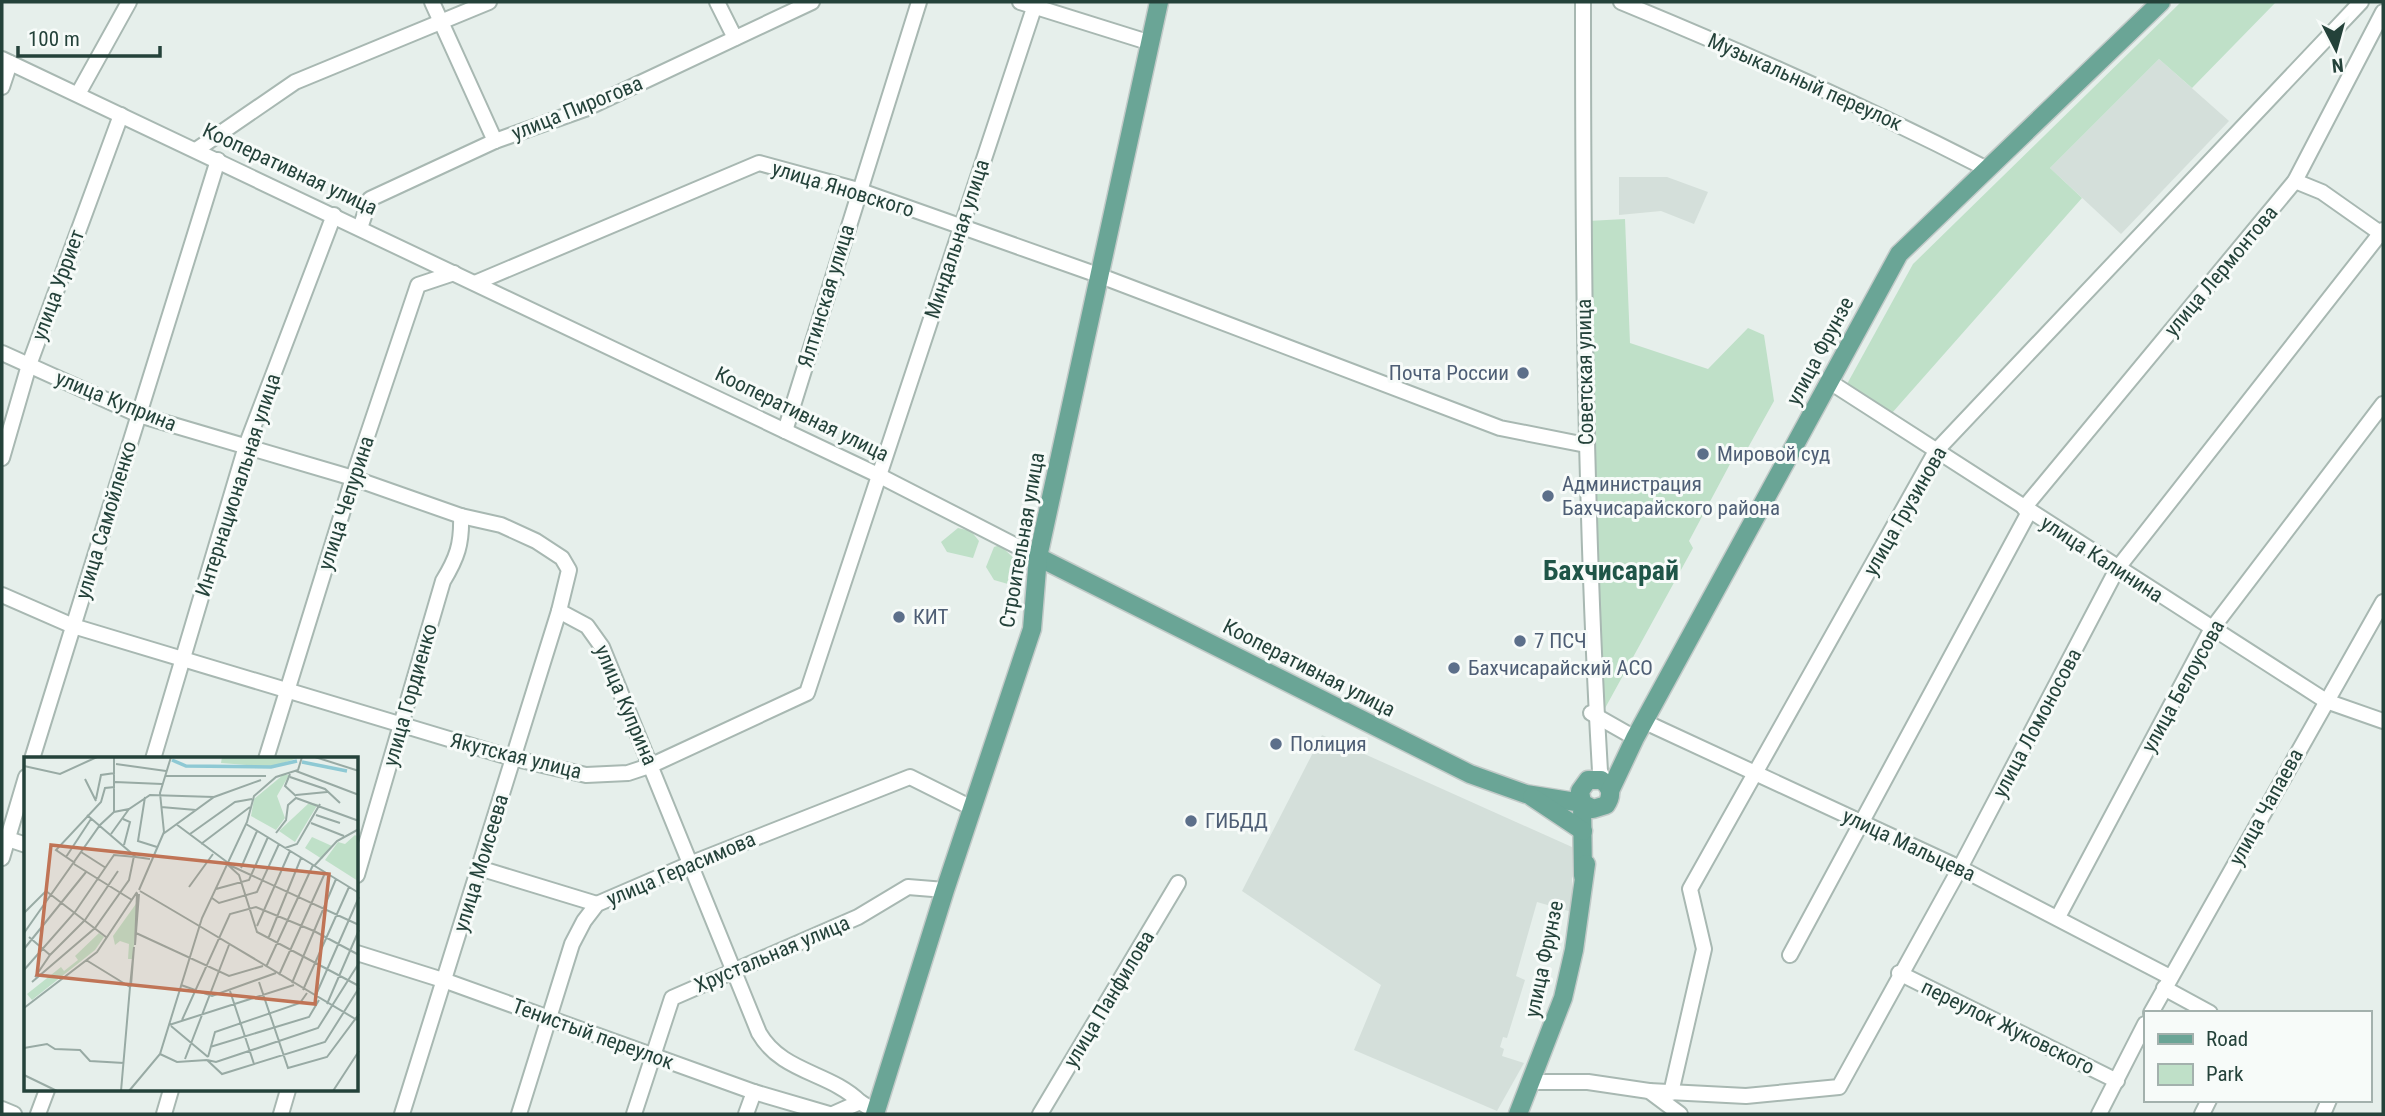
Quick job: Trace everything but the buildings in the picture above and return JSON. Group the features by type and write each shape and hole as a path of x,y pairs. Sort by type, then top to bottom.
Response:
{"main road":[{"name":"Строительная улица","path":"870,1109 1032,629 1038,557 1159,2"},
{"name":"улица Фрунзе","path":"1518,1114 1533,1082 1563,998 1574,950 1596,790 1635,738 1899,254 2161,2"},
{"name":"Кооперативная улица","path":"1038,557 1470,774 1526,794 1596,790"},
{"path":"1583,876 1583,831 1596,790"},
{"path":"1526,794 1583,831"}],"street":[{"path":"78,94 129,2"},
{"path":"432,2 495,141"},
{"path":"196,150 295,82 489,2"},
{"path":"718,2 736,38"},
{"name":"улица Пирогова","path":"360,228 370,199 495,141 585,109 812,2"},
{"name":"Ялтинская улица","path":"785,430 919,2"},
{"path":"1575,2 1580,323"},
{"name":"Советская улица","path":"1583,2 1580,344 1593,715 1600,771 1596,790"},
{"name":"Музыкальный переулок","path":"1621,2 1740,50 1900,124 1985,169"},
{"name":"улица Грузинова","path":"1671,1093 1704,949 1690,889 1757,774 1936,451 2361,2"},
{"path":"1030,3 1151,43"},
{"name":"Миндальная улица","path":"878,475 961,226 1030,3"},
{"name":"улица Лермонтова","path":"1790,955 2027,510 2295,181 2383,12"},
{"path":"2,87 6,61"},
{"name":"Кооперативная улица","path":"6,61 785,430 1038,557"},
{"name":"улица Урриет","path":"2,458 29,365 121,115"},
{"name":"улица Самойленко","path":"33,757 218,160"},
{"name":"улица Яновского","path":"475,283 759,163 858,190 961,226 1098,275 1500,428 1582,444"},
{"path":"2295,181 2322,192 2383,233"},
{"name":"Интернациональная улица","path":"154,757 246,446 334,215"},
{"name":"улица Ломоносова","path":"1533,1082 1588,1083 1671,1093 1746,1096 1839,1087 1871,1032 1899,973 1961,868 2117,569 2383,233"},
{"name":"улица Чепурина","path":"267,757 418,285 454,273"},
{"name":"улица Куприна","path":"2,353 139,415 354,478 461,516 501,525 562,558 569,570 559,611 587,626 603,647 759,1033 774,1055 850,1092 870,1109"},
{"name":"улица Калинина","path":"1830,382 2211,630 2326,701 2383,721"},
{"name":"улица Белоусова","path":"2058,917 2211,630 2383,404"},
{"name":"Якутская улица","path":"2,595 73,626 512,758 586,775 619,774 652,765 807,693 878,475"},
{"name":"улица Гордиенко","path":"359,868 443,581 459,555 462,540 461,516"},
{"name":"улица Чапаева","path":"2152,1011 2383,602"},
{"name":"улица Моисеева","path":"402,1114 446,981 559,611"},
{"path":"1593,715 1635,738"},
{"name":"улица Мальцева","path":"1644,722 1961,868 2058,917 2167,983 2207,1011"},
{"name":"улица Герасимова","path":"519,1114 572,944 597,904 692,863 910,777 972,808"},
{"path":"2,858 4,838 24,783"},
{"path":"4,838 24,844"},
{"path":"480,868 597,904"},
{"name":"улица Панфилова","path":"1040,1114 1178,883"},
{"name":"Хрустальная улица","path":"634,1114 672,998 858,917 908,887 945,890"},
{"name":"Тенистый переулок","path":"359,954 446,981 754,1091 831,1114 870,1109"},
{"name":"переулок Жуковского","path":"1899,973 2117,1081"},
{"path":"2099,1114 2144,1026"},
{"path":"747,1114 754,1091"},
{"path":"1649,1091 1680,1114"},
{"path":"38,1114 46,1092"},
{"path":"164,1114 170,1092"},
{"path":"281,1114 287,1092"},
{"path":"2,1109 14,1114"}],"shaded area":[{"path":"2159,59 2229,121 2121,234 2050,168"},
{"path":"1619,177 1667,177 1708,192 1694,224 1661,211 1619,215"},
{"path":"1322,735 1572,847 1572,912 1537,902 1516,976 1525,980 1507,1038 1503,1037 1500,1047 1504,1049 1502,1056 1524,1063 1497,1111 1354,1050 1381,985 1242,891"}],"green space":[{"path":"2181,2 2276,2 2192,88 2159,59 2050,168 2082,198 1892,413 1847,384 1913,264"},
{"path":"1625,219 1630,343 1708,369 1748,328 1764,335 1774,401 1740,462 1730,464 1689,541 1693,548 1598,721 1588,221"},
{"path":"958,528 971,531 979,541 973,558 947,552 941,542"},
{"path":"1000,545 1024,568 1022,584 1015,586 994,580 986,567 994,547"}],"place":[{"name":"Почта России","path":"1523,373"},
{"name":"Мировой суд","path":"1703,454"},
{"name":"Администрация Бахчисарайского района","path":"1548,496"},
{"name":"КИТ","path":"899,617"},
{"name":"7 ПСЧ","path":"1520,641"},
{"name":"Бахчисарайский АСО","path":"1454,668"},
{"name":"Полиция","path":"1276,744"},
{"name":"ГИБДД","path":"1191,821"}],"district":[{"name":"Бахчисарай","path":"1611,570"}]}
